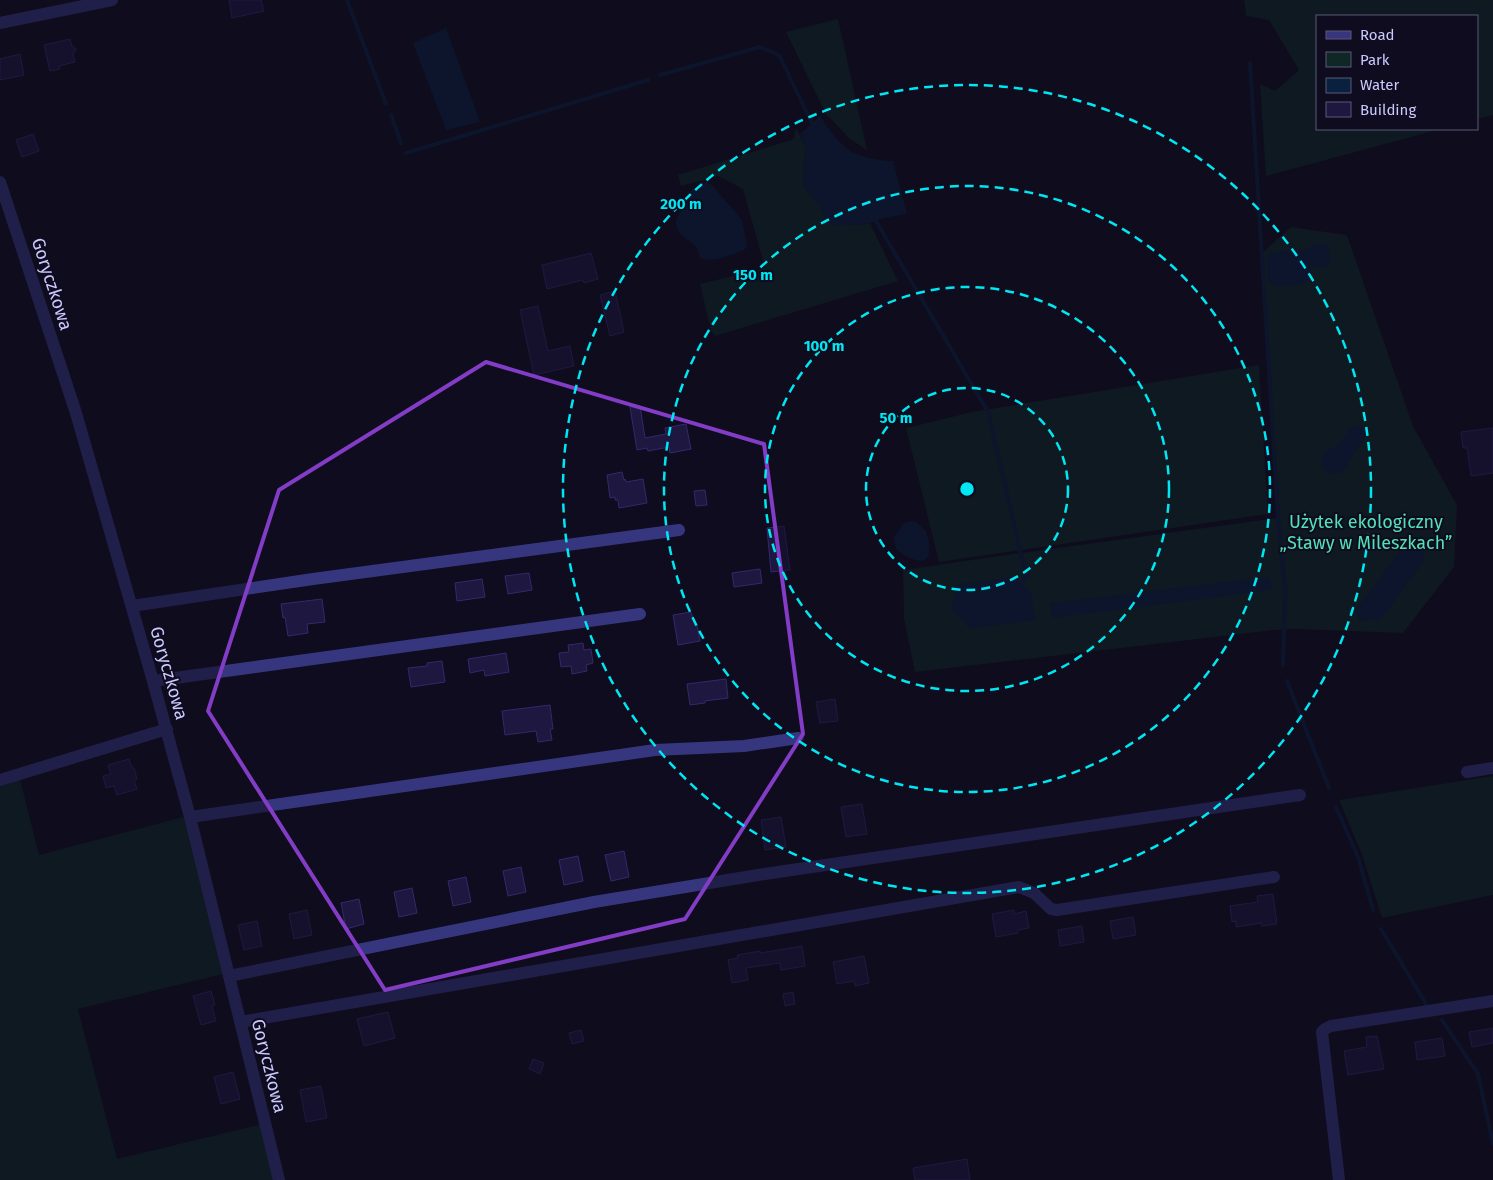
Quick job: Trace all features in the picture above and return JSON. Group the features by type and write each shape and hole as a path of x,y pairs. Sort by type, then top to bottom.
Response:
{"street":[{"path":"0,23 112,0"},
{"name":"Goryczkowa","path":"0,182 76,413 167,729 279,1180"},
{"path":"132,606 323,577 679,530"},
{"path":"153,681 640,614"},
{"path":"0,780 167,729"},
{"path":"190,817 562,765 655,750 744,746 798,738"},
{"path":"1467,772 1493,768"},
{"path":"229,976 594,902 768,874 1300,795"},
{"path":"240,1022 1019,887 1034,893 1051,909 1057,910 1274,877"},
{"path":"1339,1180 1322,1032 1325,1028 1493,1001"}],"highlighted area":[{"path":"486,362 764,444 803,734 685,919 385,990 208,711 279,490"}],"green space":[{"path":"1244,0 1493,0 1493,115 1478,119 1478,15 1316,15 1316,130 1437,130 1266,176 1260,84 1275,91 1299,70 1269,20 1246,16"},
{"path":"838,19 867,150 850,139 826,114 786,32"},
{"path":"796,128 806,147 803,170 804,187 821,208 825,218 847,224 870,223 898,281 715,336 711,331 700,284 765,268 743,189 718,176 681,186 678,175 794,139"},
{"name":"Użytek ekologiczny „Stawy w Mileszkach”","path":"1291,227 1347,235 1413,426 1457,505 1454,567 1403,633 1275,630 915,672 904,619 903,570 1278,518 1263,252"},
{"path":"1259,365 1268,514 939,562 906,428 972,412"},
{"path":"1493,776 1493,895 1382,918 1362,855 1339,800"},
{"path":"20,779 39,855 187,816 223,974 78,1009 117,1159 262,1124 274,1180 0,1180 0,786"}],"water":[{"path":"446,28 480,122 446,130 413,43"},
{"path":"820,116 841,144 849,150 868,157 893,161 907,214 884,218 870,223 840,224 833,227 825,218 821,208 804,187 803,170 806,147 800,134"},
{"path":"702,183 712,185 742,220 747,244 744,250 722,258 705,260 700,258 693,243 679,232 676,224 677,218 685,206 691,190 700,187"},
{"path":"1316,244 1325,244 1329,249 1330,259 1326,266 1316,268 1310,265 1311,275 1309,281 1304,283 1285,286 1271,284 1268,279 1267,255 1290,250 1304,251"},
{"path":"1351,426 1360,426 1365,430 1364,440 1341,473 1332,474 1323,469 1321,461 1325,451 1337,446"},
{"path":"909,521 916,522 926,531 929,553 926,559 919,561 910,558 896,549 894,537 903,524"},
{"path":"1414,539 1424,549 1423,562 1381,619 1360,621 1356,610 1405,544"},
{"path":"1015,577 1031,593 1035,620 970,629 951,609 957,584"},
{"path":"1270,577 1272,590 1052,618 1050,603"}],"building":[{"path":"229,0 261,0 264,11 232,18"},
{"path":"70,39 72,46 76,49 73,54 75,62 59,66 60,69 50,71 44,45"},
{"path":"20,54 24,75 0,80 0,59"},
{"path":"33,134 39,151 22,157 16,140"},
{"path":"591,253 598,279 584,283 583,280 547,289 542,265"},
{"path":"615,291 624,332 610,336 600,295"},
{"path":"538,306 548,351 570,346 574,366 534,375 520,310"},
{"path":"640,406 645,438 666,434 665,428 686,424 691,449 670,453 669,447 648,451 647,448 637,450 630,407"},
{"path":"1493,428 1493,473 1471,476 1467,448 1463,448 1461,432"},
{"path":"622,472 626,482 643,479 647,503 619,508 618,500 615,500 615,497 610,498 607,475"},
{"path":"705,490 707,505 696,506 694,491"},
{"path":"784,526 790,570 771,572 767,528"},
{"path":"760,569 762,583 734,587 732,573"},
{"path":"529,573 532,590 508,594 505,576"},
{"path":"482,579 485,597 457,601 455,583"},
{"path":"322,599 325,622 307,624 308,633 288,636 281,604"},
{"path":"691,612 695,626 697,625 700,641 678,645 673,615"},
{"path":"583,643 584,650 591,649 593,663 586,665 587,671 572,674 571,666 561,667 559,653 569,652 568,645"},
{"path":"506,653 509,672 485,676 484,670 470,673 468,659"},
{"path":"442,661 445,682 411,687 408,668 427,666 427,663"},
{"path":"726,679 728,698 690,705 687,684"},
{"path":"835,699 838,721 820,723 816,702"},
{"path":"550,705 553,729 550,729 552,740 538,742 536,731 505,735 502,711"},
{"path":"129,759 137,779 134,780 137,789 117,795 114,786 106,788 103,776 111,774 108,765"},
{"path":"862,804 867,834 846,837 841,807"},
{"path":"781,817 786,847 765,850 761,820"},
{"path":"624,851 629,877 611,881 605,855"},
{"path":"578,856 583,881 564,885 559,860"},
{"path":"521,867 526,892 508,896 503,871"},
{"path":"466,877 471,902 453,906 448,881"},
{"path":"412,888 417,913 399,917 394,892"},
{"path":"1273,894 1277,924 1262,926 1261,923 1236,927 1236,921 1232,922 1230,906 1258,902 1257,896"},
{"path":"359,899 364,924 346,929 341,903"},
{"path":"307,910 312,935 294,939 289,914"},
{"path":"1014,910 1014,914 1026,911 1029,928 1018,930 1018,933 996,937 992,914"},
{"path":"1133,917 1136,935 1113,939 1110,921"},
{"path":"257,921 262,946 244,950 238,925"},
{"path":"1082,926 1084,942 1060,946 1058,930"},
{"path":"802,946 805,966 781,970 780,963 746,968 748,980 732,983 728,960 738,958 737,955"},
{"path":"864,956 869,983 855,986 854,981 837,984 833,962"},
{"path":"211,991 215,1005 212,1006 216,1021 201,1025 193,996"},
{"path":"793,992 795,1004 785,1006 783,994"},
{"path":"388,1012 395,1038 364,1046 357,1019"},
{"path":"1493,1028 1493,1043 1472,1047 1469,1032"},
{"path":"581,1030 584,1041 572,1044 569,1033"},
{"path":"1377,1036 1384,1069 1348,1075 1344,1051 1367,1047 1366,1037"},
{"path":"1442,1038 1445,1056 1417,1060 1415,1042"},
{"path":"533,1059 544,1063 540,1074 529,1069"},
{"path":"233,1072 240,1099 221,1104 214,1077"},
{"path":"321,1086 327,1118 306,1122 300,1090"},
{"path":"967,1159 970,1180 915,1180 913,1168"}],"waterway":[{"path":"347,0 386,104"},
{"path":"660,75 760,47 779,55 812,123"},
{"path":"1250,63 1278,518 1285,589 1283,665"},
{"path":"406,153 648,80"},
{"path":"391,115 401,143"},
{"path":"876,221 988,412 1026,575 1022,584"},
{"path":"1287,681 1329,788"},
{"path":"1336,807 1358,857 1373,910"},
{"path":"1381,929 1426,1004"},
{"path":"1442,1020 1478,1074 1493,1144"}]}
